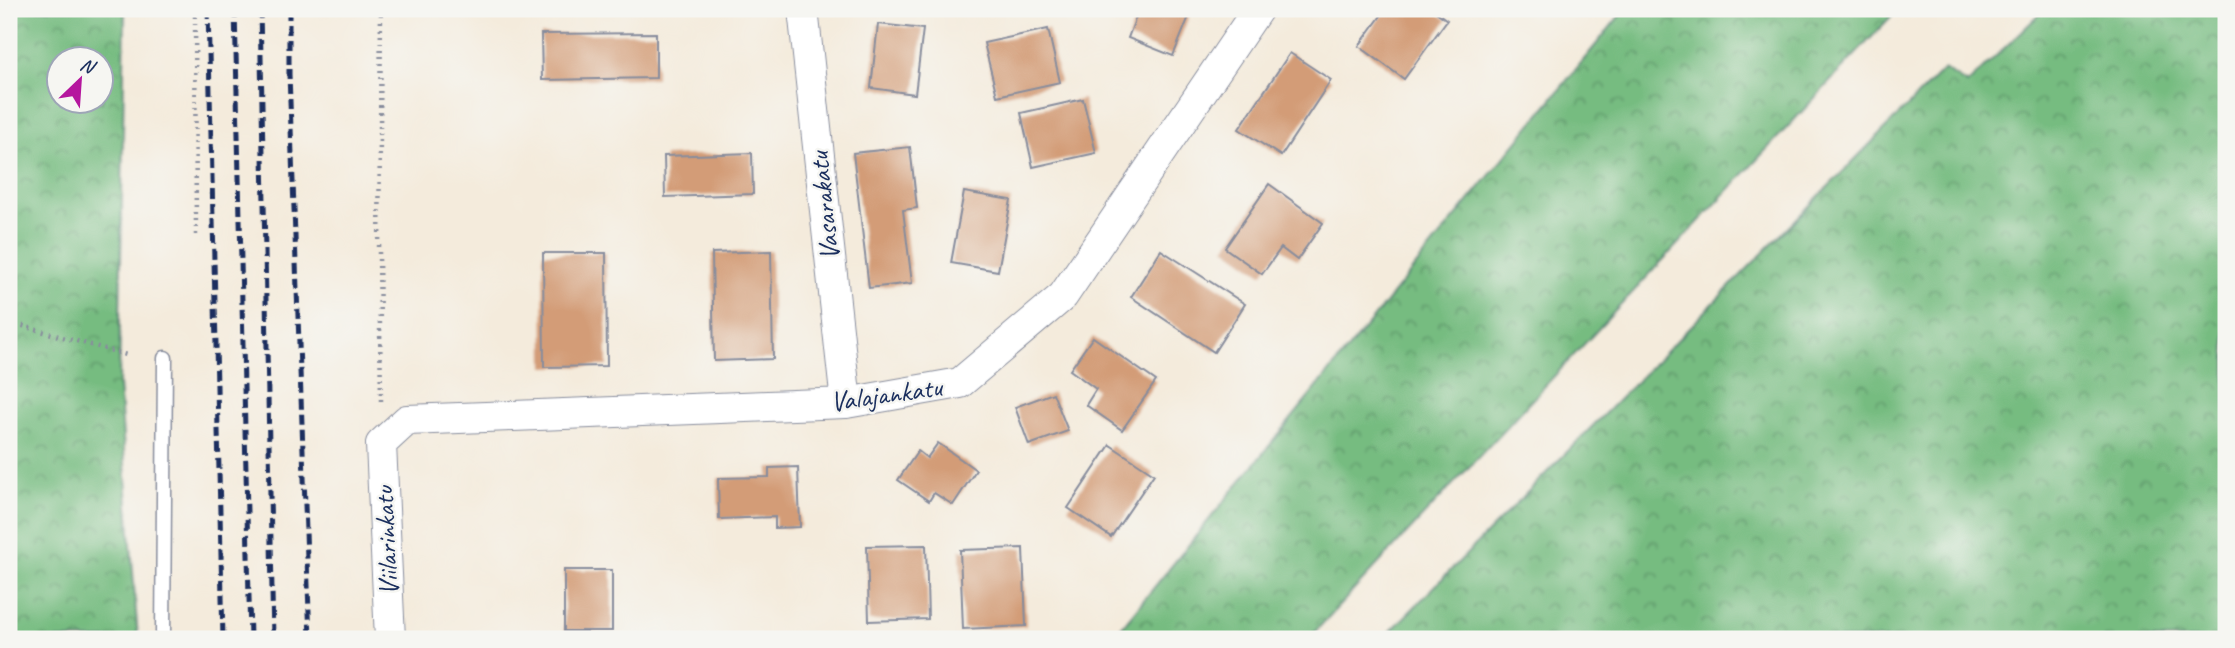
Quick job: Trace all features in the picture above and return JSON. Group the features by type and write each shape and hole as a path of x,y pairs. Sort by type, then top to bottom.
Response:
{"street":[{"name":"Vasarakatu","path":"803,9 846,403"},
{"name":"Valajankatu","path":"381,444 407,420 846,403 960,383 1063,296 1258,9"},
{"name":"Viilarinkatu","path":"381,444 390,639"}],"lane":[{"path":"163,639 165,358"}],"path":[{"path":"195,9 196,237"},
{"path":"381,9 381,444"},
{"path":"9,322 130,356"}],"green space":[{"path":"9,9 125,9 119,384 138,639 9,639"},
{"path":"1625,9 1898,9 1308,639 1112,639"},
{"path":"2045,9 2226,9 2226,639 1383,639 1944,69 1967,84"}],"building":[{"path":"1139,9 1192,9 1173,56 1128,38"},
{"path":"1386,9 1432,9 1447,20 1404,79 1359,46"},
{"path":"878,24 923,29 915,94 871,88"},
{"path":"1048,29 1060,82 997,96 984,43"},
{"path":"656,33 656,78 542,80 541,34"},
{"path":"1290,53 1331,80 1281,156 1239,129"},
{"path":"1083,99 1096,153 1033,167 1021,113"},
{"path":"910,147 917,208 903,210 912,283 869,288 853,153"},
{"path":"752,153 753,194 665,197 664,156"},
{"path":"1269,184 1323,223 1297,260 1281,248 1262,274 1225,248"},
{"path":"964,192 1011,200 998,271 951,263"},
{"path":"1161,250 1245,304 1214,352 1131,297"},
{"path":"771,251 773,359 714,361 712,253"},
{"path":"543,253 606,253 607,366 544,367"},
{"path":"1093,337 1156,381 1122,430 1086,405 1096,389 1070,370"},
{"path":"1053,393 1068,431 1029,445 1015,407"},
{"path":"938,443 976,470 953,505 934,493 929,501 898,480 918,451 927,458"},
{"path":"1110,445 1154,474 1111,537 1068,508"},
{"path":"798,467 800,527 775,528 775,517 719,519 718,478 769,477 769,468"},
{"path":"926,545 928,619 869,621 867,546"},
{"path":"1023,548 1026,626 963,629 960,550"},
{"path":"564,570 612,570 612,631 564,631"}],"railway":[{"path":"208,9 223,639"},
{"path":"235,9 250,639"},
{"path":"260,9 273,639"},
{"path":"289,9 289,74 310,639"}]}
